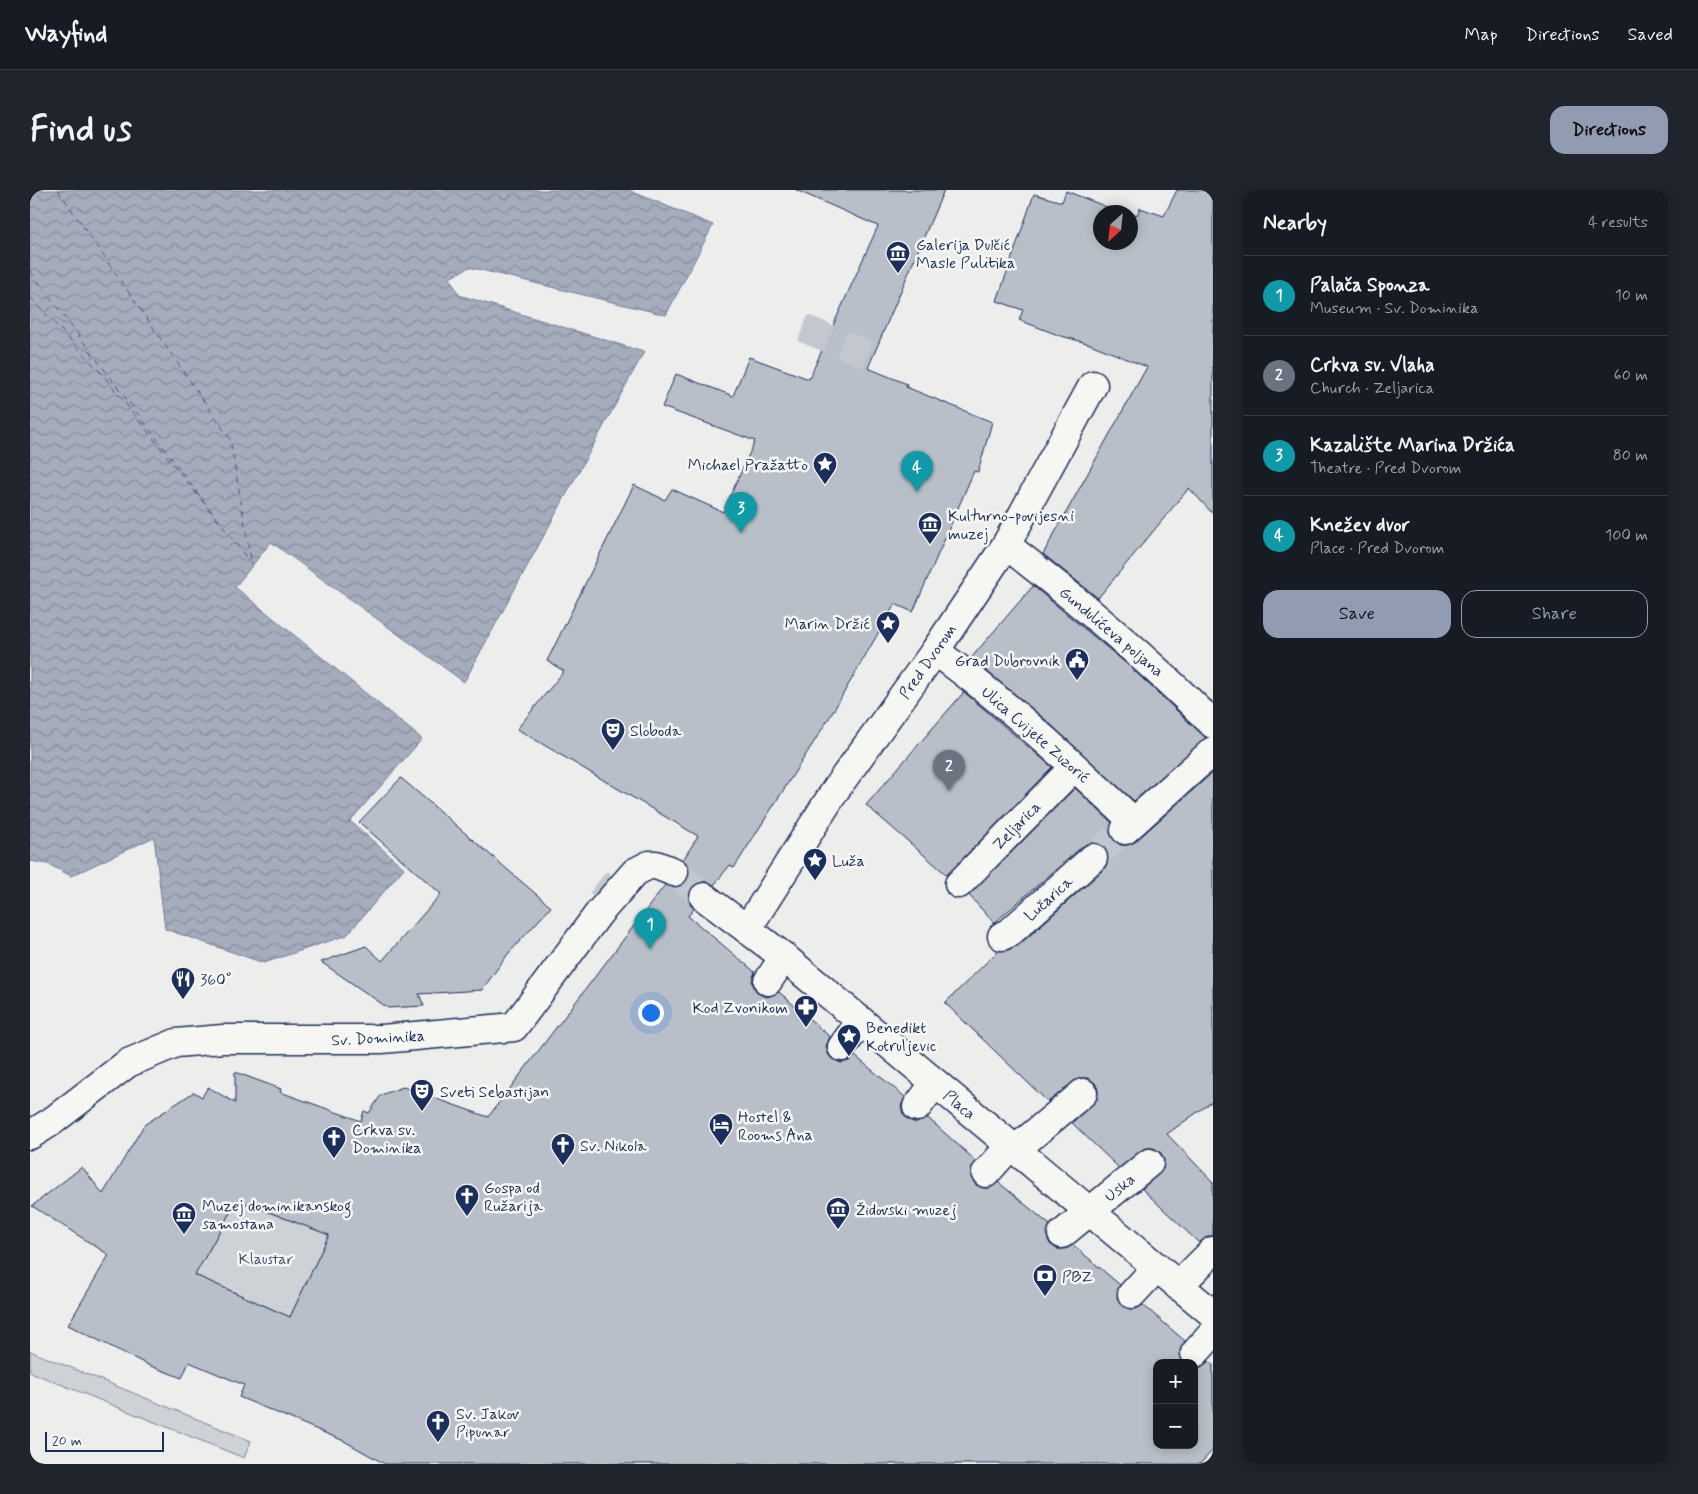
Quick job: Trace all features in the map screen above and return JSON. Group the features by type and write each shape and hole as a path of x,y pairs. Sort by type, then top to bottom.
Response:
{"street":[{"name":"Pred Dvorom","path":"747,929 838,786 934,651 1006,545 1093,386"},
{"name":"Gundulićeva poljana","path":"1006,545 1104,621 1165,675 1213,724"},
{"name":"Ulica Cvijete Zuzorić","path":"934,651 974,680 1074,767 1130,826 1213,751"},
{"name":"Zeljarica","path":"959,884 1074,767"},
{"name":"Lučarica","path":"1002,936 1009,933 1093,858"},
{"name":"Sv. Dominika","path":"30,1135 51,1122 128,1063 176,1043 224,1040 382,1039 514,1027 611,892 641,868 656,865 674,872"},
{"name":"Placa","path":"704,896 784,957 1213,1314"},
{"path":"768,981 784,957"},
{"path":"842,1047 861,1021"},
{"path":"917,1107 936,1083"},
{"path":"986,1173 1013,1147 1083,1093"},
{"name":"Uska","path":"1062,1234 1149,1163"},
{"path":"1178,1286 1213,1250"},
{"path":"1132,1294 1157,1267"},
{"path":"1195,1353 1213,1333"}],"green space":[{"name":"Klaustar","path":"237,1200 329,1235 290,1317 195,1275"},
{"path":"30,1351 251,1441 244,1458 30,1372"}],"water":[{"path":"30,190 628,190 713,225 666,315 469,267 450,278 459,295 644,352 464,682 271,542 235,587 422,739 350,821 404,868 347,935 264,963 165,929 154,837 71,876 48,864 30,861"}],"building":[{"path":"796,190 944,190 868,368 907,384 906,387 992,422 978,472 974,471 913,612 895,604 831,715 734,868 730,865 714,885 698,882 691,888 688,896 694,909 688,916 755,972 752,980 754,988 759,994 767,997 779,992 830,1037 826,1046 828,1054 832,1059 841,1063 849,1061 855,1056 905,1097 901,1106 903,1114 907,1119 916,1123 928,1118 976,1161 971,1170 971,1178 976,1185 990,1188 998,1182 1050,1225 1047,1236 1050,1244 1057,1249 1064,1249 1073,1245 1120,1285 1117,1298 1122,1306 1136,1309 1143,1305 1185,1341 1180,1350 1182,1359 1153,1359 1153,1449 1198,1449 1198,1368 1209,1361 1213,1365 1213,1450 1200,1464 385,1464 344,1441 239,1397 244,1385 189,1362 182,1378 148,1365 68,1325 109,1255 32,1206 82,1167 103,1194 144,1125 194,1092 202,1097 208,1087 235,1103 235,1072 281,1089 280,1092 361,1121 364,1111 369,1113 381,1095 403,1087 488,1117 665,885 677,887 684,884 688,878 689,869 683,860 698,836 517,729 564,671 547,661 634,485 665,500 672,489 723,512 755,441 662,407 676,374 733,396 749,357 809,379 878,226","holes":["237,1200 329,1235 290,1317 195,1275"]},
{"path":"1177,190 1213,190 1213,514 1189,488 1098,598 1043,554 1147,367 1090,344 1058,335 1019,320 1023,310 997,301 1034,194 1062,202 1066,191 1102,205 1093,205 1093,250 1138,250 1138,213 1140,208 1164,216"},
{"name":"Grad Dubrovnik","path":"1033,586 1128,665 1206,738 1134,801 1047,721 971,658"},
{"path":"964,692 1052,767 947,875 866,805"},
{"path":"1213,772 1213,1101 1167,1134 1213,1182 1213,1236 1208,1236 1199,1243 1142,1189 1163,1169 1164,1160 1161,1153 1154,1148 1146,1148 1119,1168 1072,1123 1097,1099 1098,1090 1095,1083 1088,1078 1080,1078 1048,1102 945,1003 998,951 1008,950 1019,945 1103,870 1108,863 1108,855 1104,847 1098,843 1090,843 1083,846 994,923 969,895 1075,788 1112,823 1110,833 1114,841 1121,845 1128,845 1135,842"},
{"path":"401,778 551,907 508,954 482,990 419,994 424,1006 388,1008 321,962 366,946 382,961 441,894 359,822"}],"ferry route":[{"path":"58,190 230,439 252,565"},
{"path":"30,271 252,565"},
{"path":"30,297 103,375 218,521"}],"tunnel":[{"path":"803,328 873,357"},
{"path":"1093,858 1125,830"},
{"path":"674,872 704,897"},
{"path":"598,882 607,889"}],"place":[{"name":"Galerija Dulčić Masle Pulitika","path":"898,274"},
{"name":"Michael Pražatto","path":"825,485"},
{"name":"Knežev dvor","path":"917,492"},
{"name":"Kazalište Marina Držića","path":"741,533"},
{"name":"Kulturno-povijesni muzej","path":"930,545"},
{"name":"Marin Držić","path":"888,644"},
{"name":"Grad Dubrovnik","path":"1077,681"},
{"name":"Sloboda","path":"613,751"},
{"name":"Crkva sv. Vlaha","path":"949,791"},
{"name":"Luža","path":"815,881"},
{"name":"Palača Sponza","path":"650,949"},
{"name":"360°","path":"183,1000"},
{"name":"Kod Zvonikom","path":"806,1028"},
{"name":"Benedikt Kotruljevic","path":"849,1057"},
{"name":"Sveti Sebastijan","path":"422,1112"},
{"name":"Hostel & Rooms Ana","path":"721,1146"},
{"name":"Crkva sv. Dominika","path":"334,1159"},
{"name":"Sv. Nikola","path":"563,1166"},
{"name":"Gospa od Ružarija","path":"467,1217"},
{"name":"Židovski muzej","path":"838,1230"},
{"name":"Muzej dominikanskog samostana","path":"184,1235"},
{"name":"PBZ","path":"1045,1297"},
{"name":"Sv. Jakov Pipunar","path":"438,1443"}]}
